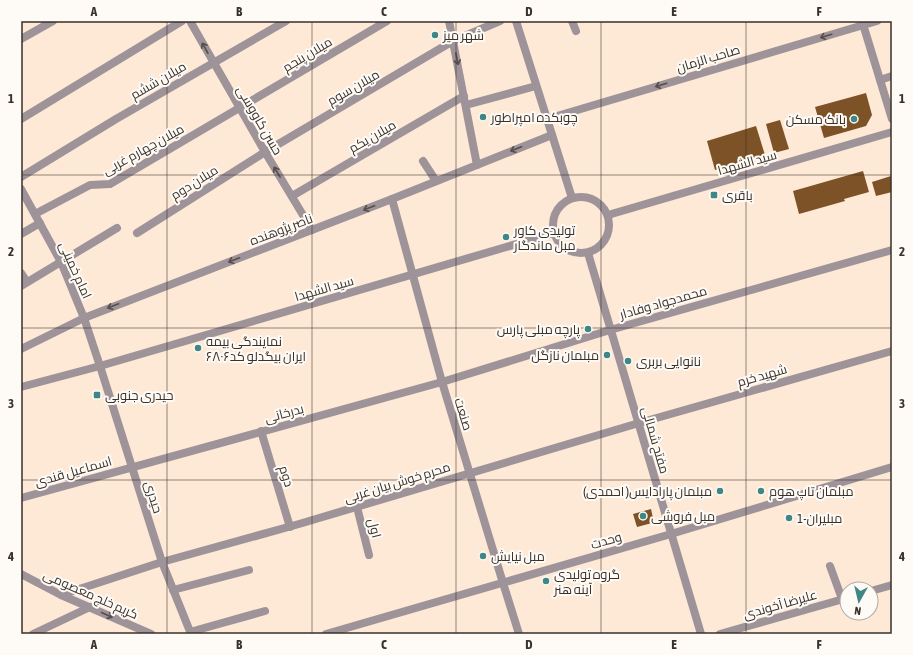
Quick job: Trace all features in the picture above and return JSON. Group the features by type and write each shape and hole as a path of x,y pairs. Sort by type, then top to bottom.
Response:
{"street":[{"path":"21,39 53,21"},
{"path":"21,119 182,21"},
{"name":"حسن کاووسی","path":"190,21 239,108 312,230"},
{"name":"میلان ششم","path":"21,177 116,119 286,21"},
{"name":"میلان پنجم","path":"239,108 387,21"},
{"path":"450,21 477,165"},
{"name":"میلان سوم","path":"265,152 453,41 500,21"},
{"path":"516,21 572,198"},
{"path":"572,21 576,31"},
{"name":"صاحب الزمان","path":"547,119 863,23 877,21"},
{"path":"863,23 892,119"},
{"path":"880,80 892,76"},
{"path":"466,105 536,86"},
{"name":"میلان یکم","path":"292,196 464,96"},
{"name":"میلان چهارم غربی","path":"35,214 90,185 110,184 239,108"},
{"name":"سید الشهدا","path":"608,215 892,132"},
{"name":"ناصر پژوهنده","path":"21,348 84,318 392,199 552,135"},
{"name":"میلان دوم","path":"137,233 265,152"},
{"path":"423,161 436,181"},
{"name":"امام خمینی","path":"21,189 62,262 84,318 100,366"},
{"path":"585,197 597,202 604,208 608,215 610,225 608,234 604,242 597,249 588,253 575,253 563,247 557,241 553,225 556,212 564,202 572,198 585,197"},
{"name":"صنعت","path":"392,199 442,382 519,634"},
{"path":"21,234 40,223"},
{"path":"21,272 24,284 117,228"},
{"name":"سید الشهدا","path":"21,387 100,366 554,233"},
{"name":"محمدجواد وفادار","path":"442,382 610,330 892,250"},
{"name":"مفتح شمالی","path":"588,253 701,634"},
{"name":"شهید خرم","path":"639,423 892,351"},
{"name":"حیدری","path":"100,366 162,562 190,633"},
{"name":"بدرخانی","path":"132,467 442,382"},
{"name":"محرم خوش بیان غربی","path":"61,595 162,562 290,527 639,423"},
{"name":"دوم","path":"261,431 290,527"},
{"name":"اسماعیل قندی","path":"21,498 132,467"},
{"name":"وحدت","path":"326,634 671,534 892,467"},
{"name":"اول","path":"357,507 369,555"},
{"path":"830,566 839,587"},
{"path":"173,590 249,570"},
{"name":"کریم خلج معصومی","path":"21,574 61,595 151,634"},
{"path":"879,589 892,585"},
{"name":"علیرضا آخوندی","path":"720,634 839,600"},
{"path":"33,634 90,607"},
{"path":"190,633 266,611"}],"building":[{"path":"866,93 872,115 866,126 824,138 815,107"},
{"path":"780,120 789,149 774,153 766,124"},
{"path":"756,126 765,155 715,170 707,141"},
{"path":"863,171 869,192 844,199 845,201 799,214 793,191"},
{"path":"891,176 892,192 876,196 872,182"},
{"name":"مبل فروشی","path":"651,509 653,518 652,523 637,527 633,514"}],"place":[{"name":"شهر میز","path":"435,35"},
{"name":"چوبکده امپراطور","path":"483,117"},
{"name":"بانک مسکن","path":"854,119"},
{"name":"باقری","path":"714,195"},
{"name":"تولیدی کاور مبل ماندگار","path":"506,237"},
{"name":"پارچه مبلی پارس","path":"588,329"},
{"name":"نمایندگی بیمه ایران بیگدلو کد۶۸۰۶","path":"198,348"},
{"name":"مبلمان نازگل","path":"607,355"},
{"name":"نانوایی بربری","path":"628,361"},
{"name":"حیدری جنوبی","path":"97,395"},
{"name":"مبلمان پارادایس( احمدی)","path":"720,491"},
{"name":"مبلمان تاپ هوم","path":"761,491"},
{"name":"مبل فروشی","path":"643,516"},
{"name":"مبلیران-1","path":"789,518"},
{"name":"مبل نیایش","path":"483,556"},
{"name":"گروه تولیدی آینه هنر","path":"546,581"}]}
